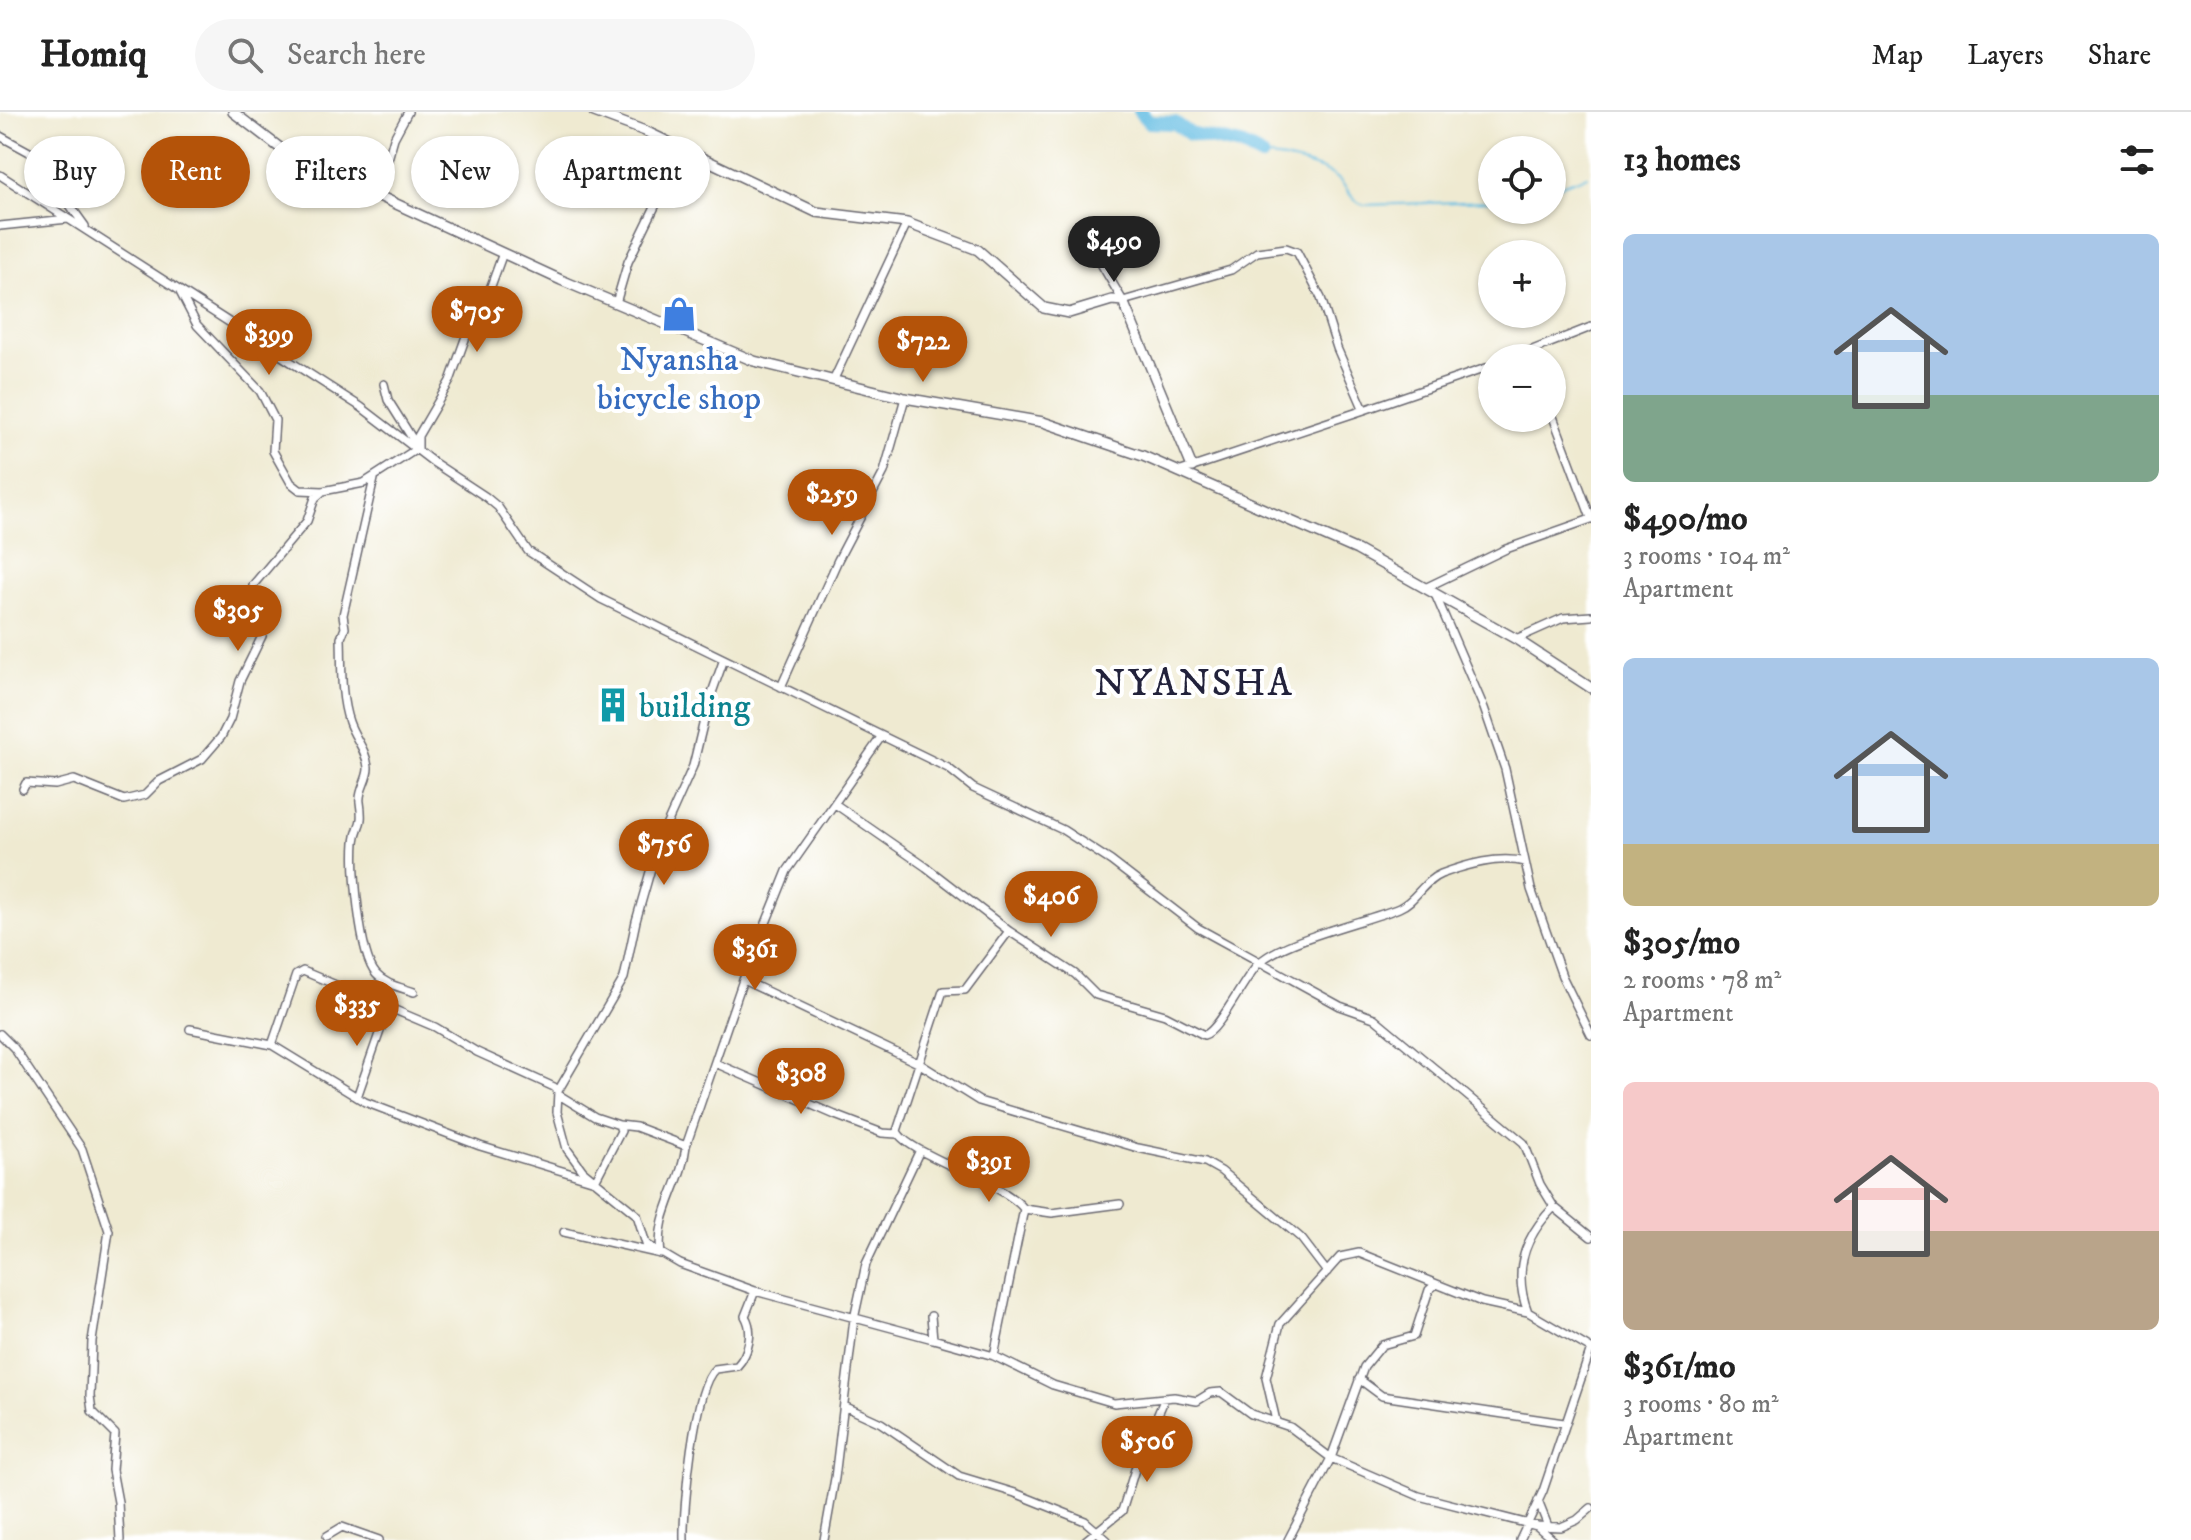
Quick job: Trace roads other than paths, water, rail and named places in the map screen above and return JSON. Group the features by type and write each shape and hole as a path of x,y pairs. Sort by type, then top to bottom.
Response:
{"street":[{"path":"233,112 266,137"},
{"path":"395,136 408,112"},
{"path":"594,112 652,136"},
{"path":"0,136 33,154 88,231"},
{"path":"710,162 816,212 907,223 978,250 1044,308 1069,313 1231,270 1257,252 1286,248 1297,252 1321,298 1337,348 1364,410"},
{"path":"0,175 300,364 498,507 528,551 601,599 948,768 973,788 1063,830 1111,861 1198,928 1340,1006 1374,1018 1524,1143 1554,1207 1591,1237"},
{"path":"395,203 616,303 754,361 905,398 1043,422 1178,472 1357,550 1516,639 1591,688"},
{"path":"616,303 628,262 654,208"},
{"path":"0,226 68,219"},
{"path":"834,379 907,223"},
{"path":"1080,228 1123,301 1192,467"},
{"path":"418,448 418,436 450,381 469,328 487,297 503,253"},
{"path":"177,287 197,325 260,391 275,420 273,451 291,483 300,490 323,491 375,477 418,448"},
{"path":"1554,344 1591,327"},
{"path":"1178,472 1478,371"},
{"path":"384,384 388,400 418,448"},
{"path":"781,687 843,549 884,472 905,398"},
{"path":"1425,588 1506,549 1591,518 1559,432"},
{"path":"375,477 367,499 363,541 343,615 345,628 341,638 344,706 353,731 364,746 368,768 359,801 364,811 362,825 355,842 357,901 373,969 385,982 414,992"},
{"path":"23,789 26,783 55,785 74,780 124,800 145,795 159,781 202,759 221,737 230,719 240,681 262,636 263,624 253,596 253,585 307,521 315,498 323,491"},
{"path":"1435,594 1484,708 1501,757 1525,862 1562,976 1591,1035"},
{"path":"1516,639 1563,618 1591,616"},
{"path":"661,1254 646,1244 632,1210 595,1181 567,1149 557,1112 558,1093 624,978 658,844 693,766 708,704 724,659"},
{"path":"661,1254 658,1236 664,1211 684,1170 686,1146 743,980 787,871 881,737"},
{"path":"835,804 1009,931 1064,966 1096,995 1165,1015 1204,1035 1213,1031 1241,983 1260,961 1281,948 1399,908 1431,879 1442,874 1477,863 1510,859 1525,862"},
{"path":"897,1134 943,991 965,990 1009,931"},
{"path":"272,1045 299,971 435,1027 558,1093 595,1117 636,1127 686,1146"},
{"path":"743,980 920,1064 979,1101 1020,1116 1138,1148 1171,1153 1221,1171 1301,1238 1327,1272"},
{"path":"357,1097 388,1008"},
{"path":"190,1029 272,1045 357,1097 480,1146 595,1181"},
{"path":"0,1034 14,1048 82,1149 109,1231 92,1341 90,1396 92,1411 115,1434 112,1470 120,1540"},
{"path":"715,1063 835,1115 897,1134 920,1150 990,1185 1024,1209 1052,1213 1120,1204"},
{"path":"595,1181 621,1131 619,1125"},
{"path":"824,1540 854,1319 866,1264 920,1150"},
{"path":"1528,1312 1520,1278 1521,1261 1532,1233 1554,1207"},
{"path":"994,1356 1024,1209"},
{"path":"564,1232 661,1254 755,1291 994,1356 1053,1385 1114,1403 1165,1398 1197,1401 1210,1393 1221,1392 1251,1414 1276,1421 1331,1458 1419,1496 1537,1526 1568,1524 1591,1508"},
{"path":"1276,1421 1266,1378 1280,1324 1340,1257 1359,1253 1482,1302 1528,1312 1591,1349 1538,1501 1520,1540"},
{"path":"1288,1540 1331,1458 1359,1379 1382,1345 1414,1336 1426,1297 1435,1285"},
{"path":"684,1540 685,1487 703,1387 715,1369 737,1366 743,1359 750,1333 745,1316 755,1291"},
{"path":"931,1316 933,1339"},
{"path":"1359,1379 1382,1396 1564,1423"},
{"path":"1086,1540 1095,1529 1112,1522 1122,1511 1137,1463 1165,1398"},
{"path":"844,1406 881,1423 959,1476 1015,1493 1085,1521 1107,1540"},
{"path":"1538,1501 1548,1526"},
{"path":"1537,1526 1553,1540"},
{"path":"327,1536 342,1527 379,1540"}],"waterway":[{"path":"1140,112 1149,122 1175,123 1190,134 1241,145 1262,156"},
{"path":"1262,156 1301,163 1330,173 1355,200 1364,205 1478,201"},
{"path":"1566,183 1588,176"}],"place":[{"name":"Nyansha bicycle shop","path":"679,314"},
{"name":"building","path":"613,705"}],"district":[{"name":"NYANSHA","path":"1194,682"}]}
